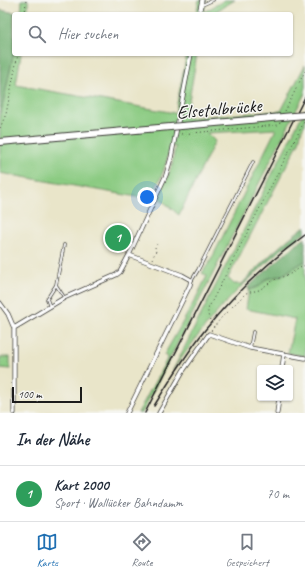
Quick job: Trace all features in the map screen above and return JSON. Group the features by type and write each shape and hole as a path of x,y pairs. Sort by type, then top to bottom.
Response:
{"main road":[{"name":"Elsetalbrücke","path":"0,142 305,115"}],"street":[{"path":"199,12 202,0"},
{"path":"14,328 64,298 120,272 166,175 171,158 191,56"},
{"path":"127,413 192,280 129,255"},
{"path":"0,303 8,314 14,328 14,413"},
{"path":"159,413 183,372 209,334 250,348 305,358"},
{"path":"282,365 284,354"},
{"path":"277,413 279,401"}],"lane":[{"path":"200,6 213,0"},
{"path":"192,280 253,162"},
{"path":"50,306 47,299 56,285 64,245"},
{"path":"56,285 64,298"},
{"path":"250,348 253,332"}],"path":[{"path":"25,12 26,0"},
{"path":"0,128 6,114 18,56"},
{"path":"215,326 208,316 209,307 305,120"},
{"path":"150,263 156,251 155,247 157,244"},
{"path":"209,334 221,318 246,293 259,290 274,280 290,274 305,265"}],"green space":[{"path":"22,0 28,0 28,12 21,12"},
{"path":"199,0 206,0 204,12 196,12"},
{"path":"225,0 235,0 214,12 204,12"},
{"path":"0,10 12,12 13,56 0,113"},
{"path":"13,56 21,56 16,85 175,113 187,56 197,56 186,118 281,111 305,65 305,93 142,413 138,413 168,357 164,355 207,276 202,273 211,260 276,129 207,133 215,141 179,215 158,197 172,166 175,146 170,147 162,174 149,199 0,173 0,113"},
{"path":"305,109 305,124 302,129 299,142 228,278 234,284 242,284 242,286 223,305 173,370"},
{"path":"305,226 305,233 282,249 242,286 242,284 264,261"},
{"path":"305,238 305,261 282,275 266,279 260,286 249,290 248,287"},
{"path":"305,261 305,356 288,353 295,319 246,309 249,290 260,286 266,279 282,275"},
{"path":"0,357 10,357 10,369 0,368"}],"railway":[{"path":"145,413 305,97"},
{"path":"154,406 198,339 216,317 252,279 305,235"}],"place":[{"name":"Kart 2000","path":"118,238"}]}
